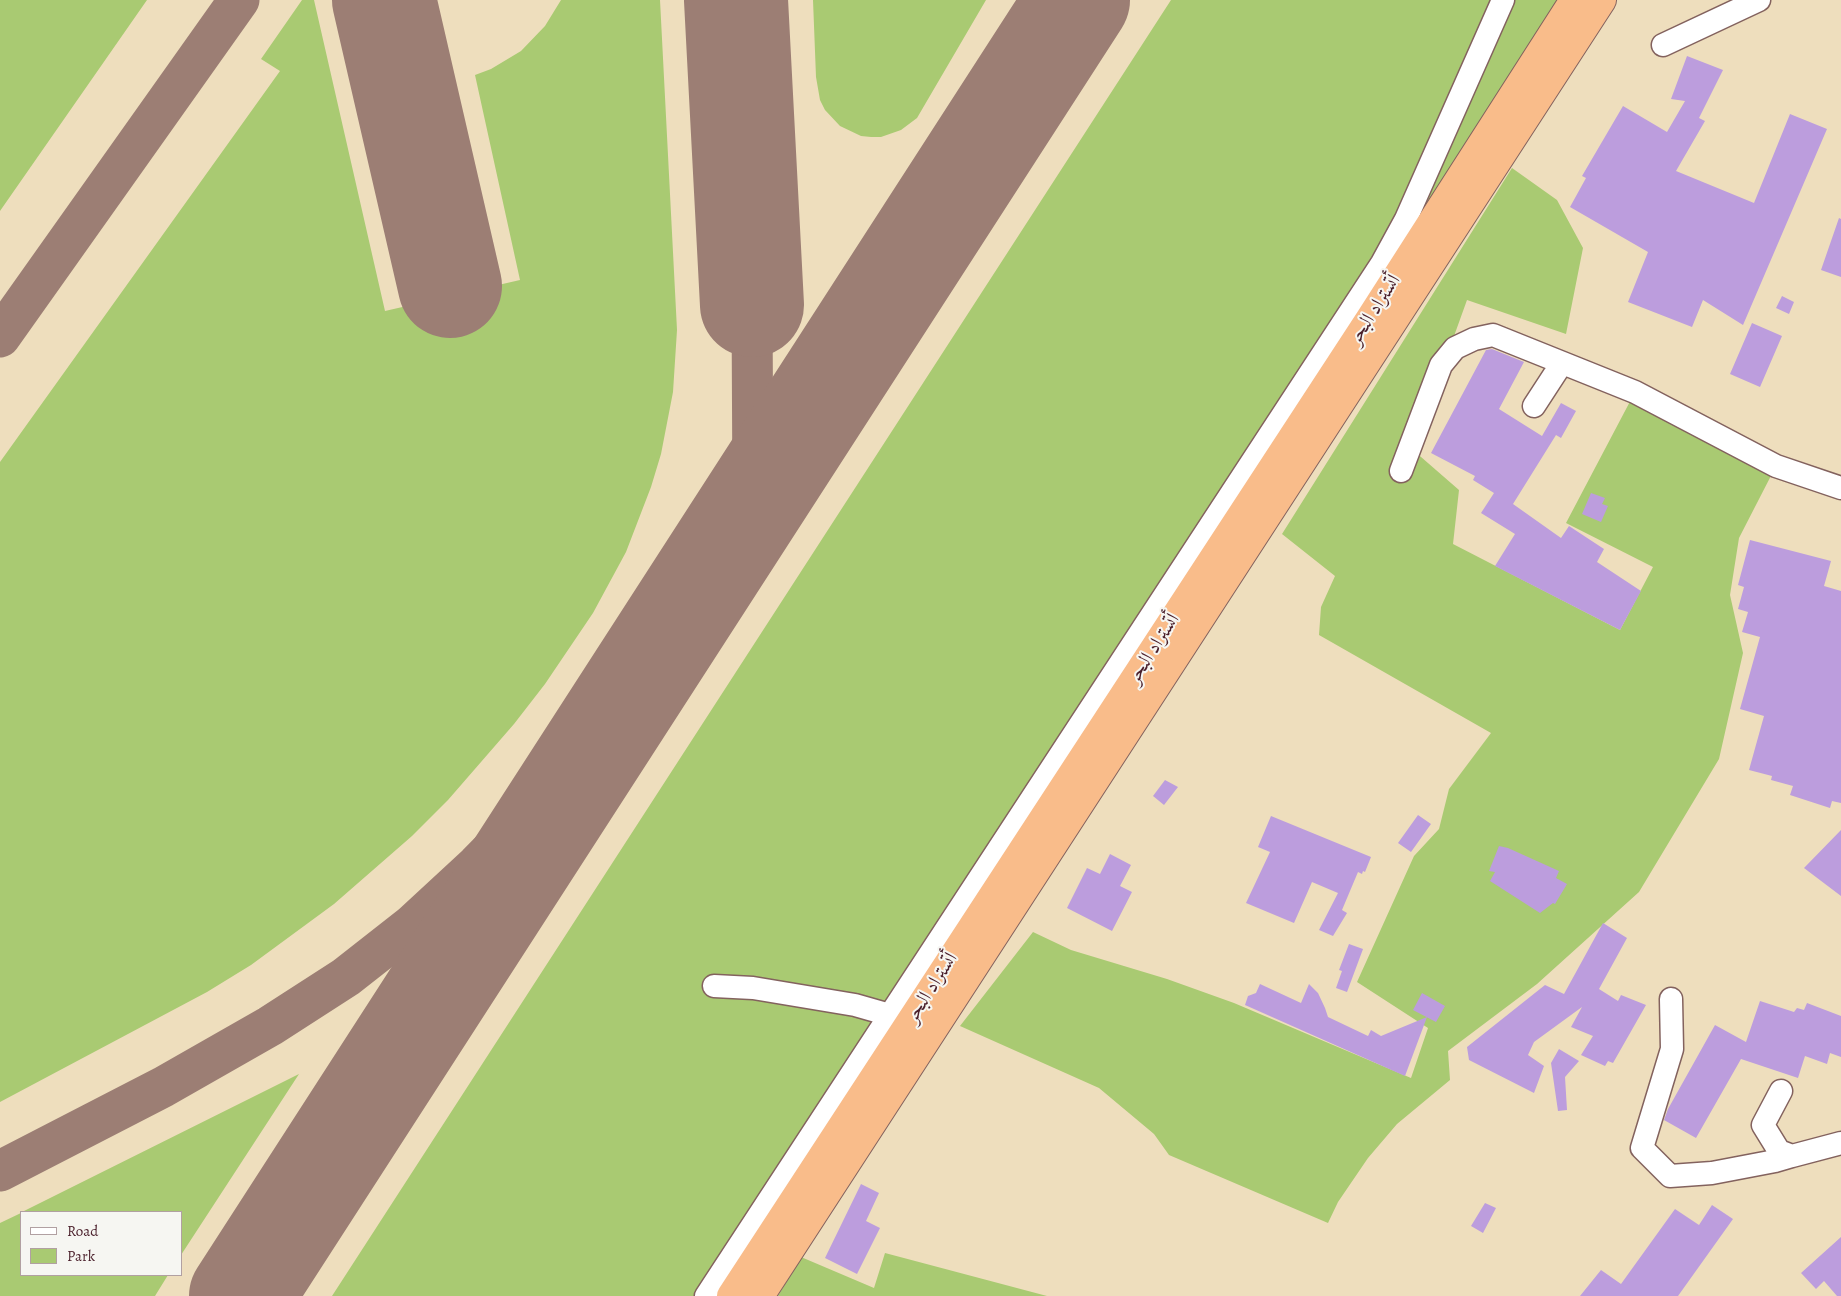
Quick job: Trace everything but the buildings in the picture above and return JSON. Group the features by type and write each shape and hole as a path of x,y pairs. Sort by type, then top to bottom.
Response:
{"highway":[{"name":"أتستراد البحر","path":"731,1296 1369,320 1574,0"},
{"name":"أتستراد البحر","path":"760,1296 1602,0"}],"lane":[{"path":"706,1296 1382,264 1406,219 1503,0"},
{"path":"1663,45 1760,0"},
{"path":"1401,471 1441,365 1455,348 1474,339 1493,335 1634,392 1776,466 1841,488"},
{"path":"1534,406 1562,363"},
{"path":"714,986 754,988 855,1005 890,1015"},
{"path":"1671,999 1672,1049 1642,1148 1670,1176 1712,1173 1775,1161 1841,1143"},
{"path":"1781,1091 1763,1125 1779,1151 1792,1156"}],"green space":[{"path":"0,0 147,0 0,211"},
{"path":"302,0 314,0 385,311 520,280 475,75 491,69 521,51 545,26 561,0 660,0 677,330 673,392 661,454 651,487 626,552 593,613 545,684 514,724 448,800 412,836 334,904 251,965 207,992 0,1102 0,462 280,71 261,59"},
{"path":"813,0 986,0 917,118 901,130 881,137 871,137 861,136 840,126 825,110 820,100 816,77"},
{"path":"1171,0 1575,0 732,1296 332,1296"},
{"path":"1512,168 1557,200 1583,248 1566,334 1467,300 1413,450 1459,490 1453,544 1620,630 1653,567 1566,523 1635,392 1776,466 1739,538 1730,595 1743,653 1719,759 1639,892 1537,984 1448,1051 1450,1080 1397,1124 1368,1158 1338,1202 1328,1223 1169,1155 1154,1134 1099,1088 960,1026 1033,932 1071,950 1167,979 1234,1003 1411,1078 1428,1028 1357,982 1414,856 1439,829 1449,789 1491,733 1319,635 1321,607 1335,576 1282,534"},
{"path":"299,1074 182,1253 182,1211 24,1211"},
{"path":"20,1213 20,1276 167,1276 155,1296 0,1296 0,1223"},
{"path":"885,1253 1047,1296 778,1296 801,1257 874,1288"}],"taxiway":[{"path":"0,337 239,0"},
{"path":"1042,56 1067,0"},
{"path":"752,305 753,504"},
{"path":"0,1171 163,1087 270,1026 346,977 411,926 477,865 541,800 631,676 671,631"}],"runway":[{"path":"384,0 450,286"},
{"path":"736,0 752,305"},
{"path":"241,1296 1078,0"}]}
